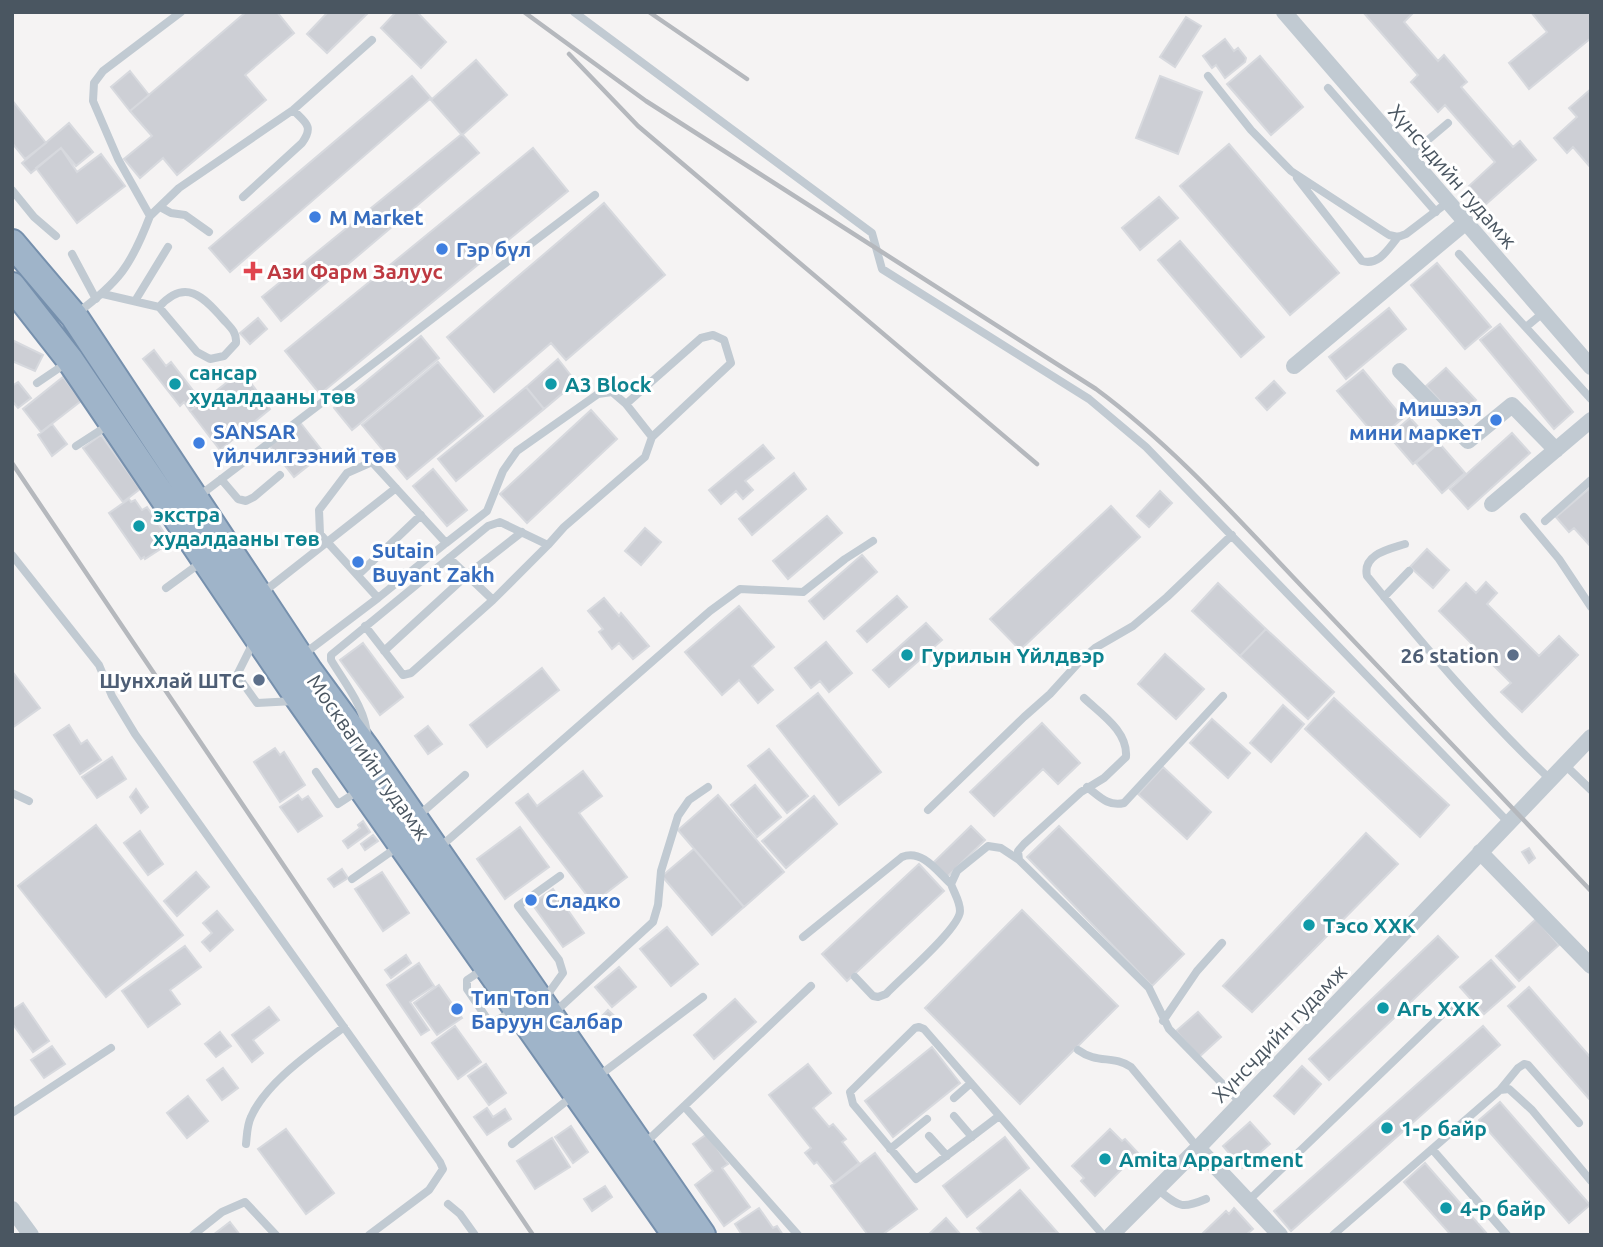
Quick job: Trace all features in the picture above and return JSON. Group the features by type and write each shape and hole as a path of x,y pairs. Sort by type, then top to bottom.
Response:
{"highway":[{"name":"Москвагийн гудамж","path":"12,243 42,275 74,316 258,596 435,852 585,1087 671,1232"},
{"name":"Москвагийн гудамж","path":"12,286 70,360 300,700 487,967 536,1010"},
{"name":"Москвагийн гудамж","path":"585,1087 641,1147 702,1235"}],"street":[{"name":"Хүнсчдийн гудамж","path":"1284,12 1409,156 1442,207 1466,222 1591,367"},
{"path":"1294,366 1466,222"},
{"path":"1400,371 1468,441 1512,405 1556,450"},
{"path":"1492,504 1591,420"},
{"name":"Хүнсчдийн гудамж","path":"1111,1235 1198,1148 1591,737"},
{"path":"1480,852 1589,962"},
{"path":"1198,1148 1278,1234"},
{"path":"12,1209 31,1235"}],"lane":[{"path":"150,216 118,159 93,100 94,83 103,71 181,12"},
{"path":"574,12 872,233 882,269 1089,399 1146,447 1510,823"},
{"path":"74,316 114,284 138,249 150,216 160,206 180,188 293,110 372,40"},
{"path":"1208,76 1251,130 1291,171 1362,261 1377,261 1398,237 1442,207 1328,88"},
{"path":"243,197 302,143 309,133 308,125 293,110"},
{"path":"1409,156 1448,122"},
{"path":"1291,171 1389,235 1398,237"},
{"path":"13,191 34,217 56,236"},
{"path":"194,499 596,195"},
{"path":"160,206 171,214 185,215 209,232"},
{"path":"135,301 168,247"},
{"path":"72,254 100,297"},
{"path":"1459,254 1591,399"},
{"path":"100,297 159,307 203,356 210,359 224,356 236,343 234,332 204,299 195,293 172,295 159,307"},
{"path":"1526,327 1544,312"},
{"path":"365,626 403,675 411,673 493,600 564,527 645,457 652,437 731,363 724,340 713,335 701,338 626,404"},
{"path":"37,383 70,360"},
{"path":"300,657 487,511 503,471 517,451 598,394 612,393 626,404 652,437"},
{"path":"76,446 112,422"},
{"path":"378,598 320,534 320,510 347,473 372,462 446,543"},
{"path":"221,479 238,499 246,501 280,475"},
{"path":"1545,521 1591,480"},
{"path":"258,596 396,488"},
{"path":"358,575 421,515"},
{"path":"1524,517 1559,559 1591,607"},
{"path":"367,750 367,727 331,658 365,626 488,526 500,522 548,545"},
{"path":"384,651 467,575 522,532"},
{"path":"928,810 1050,694 1080,660 1133,626 1232,535"},
{"path":"435,852 710,611 740,589 803,592 873,541"},
{"path":"1405,544 1378,553 1369,561 1367,576 1481,710 1551,780"},
{"path":"12,555 99,665 112,696 135,734 440,1162 443,1169 429,1190 369,1235"},
{"path":"449,558 493,600"},
{"path":"166,588 206,560"},
{"path":"1384,597 1409,571"},
{"path":"257,635 237,675 257,703 300,700"},
{"path":"1087,787 1107,803 1124,803 1223,696"},
{"path":"1019,860 1018,851 1024,844 1087,787 1104,778 1122,762 1126,751 1121,735 1084,698"},
{"path":"1565,765 1591,790"},
{"path":"316,772 338,804 362,789"},
{"path":"414,821 465,775"},
{"path":"536,1010 653,922 658,905 661,871 678,816 689,800 708,787"},
{"path":"12,793 29,801"},
{"path":"352,879 401,845"},
{"path":"951,884 957,871 988,846 1001,848 1019,860 1149,988 1156,998 1163,1021 1241,1103"},
{"path":"803,937 902,857 911,853 921,856 951,884 960,907 958,918 886,994 878,998 873,996 855,977"},
{"path":"536,1010 563,973 559,960 518,906 560,876"},
{"path":"1163,1021 1197,971 1222,943"},
{"path":"641,1147 811,986"},
{"path":"512,1144 704,997"},
{"path":"1248,1201 1453,1004"},
{"path":"246,1144 250,1118 265,1096 292,1068 344,1027"},
{"path":"999,1116 916,1179 853,1104 850,1092 915,1028 924,1029 1102,1235"},
{"path":"12,1113 111,1048"},
{"path":"1078,1050 1093,1059 1119,1061 1131,1067 1198,1148"},
{"path":"1333,1235 1500,1090 1524,1064 1528,1065 1579,1123"},
{"path":"954,1098 971,1083"},
{"path":"1500,1090 1509,1089 1532,1110 1591,1181"},
{"path":"684,1106 798,1235"},
{"path":"954,1116 972,1137"},
{"path":"890,1149 927,1119"},
{"path":"929,1136 947,1156"},
{"path":"1432,1149 1507,1235"},
{"path":"1157,1189 1178,1205 1185,1207 1206,1199"},
{"path":"193,1235 222,1212 245,1202 276,1235"},
{"path":"448,1204 460,1214 475,1235"}],"building":[{"path":"246,12 277,12 294,33 245,75 266,100 177,175 163,158 140,178 124,159 152,136 130,111"},
{"path":"328,12 369,12 327,53 307,34"},
{"path":"396,12 417,12 446,42 421,68 381,28"},
{"path":"1363,12 1414,12 1404,22 1438,61 1444,55 1467,82 1461,87 1513,147 1520,141 1536,160 1485,205 1469,186 1495,162 1445,105 1438,112 1411,82 1418,75"},
{"path":"1531,12 1591,12 1591,38 1529,89 1509,63 1547,32"},
{"path":"1186,17 1201,26 1175,67 1160,57"},
{"path":"1225,39 1234,51 1238,48 1246,58 1245,62 1225,78 1216,65 1212,68 1203,56"},
{"path":"1260,56 1303,107 1271,135 1227,84"},
{"path":"476,60 507,95 462,135 431,100"},
{"path":"130,71 149,95 130,111 111,87"},
{"path":"412,76 431,98 230,272 209,248"},
{"path":"1160,76 1202,92 1178,154 1136,138"},
{"path":"1591,89 1591,168 1573,147 1567,153 1554,138 1577,117 1569,108"},
{"path":"12,100 46,143 25,159 12,143"},
{"path":"69,123 93,152 76,166 61,148 31,173 22,163"},
{"path":"462,134 479,153 281,321 262,297"},
{"path":"1229,144 1339,273 1290,315 1180,186"},
{"path":"61,148 77,172 101,154 125,186 77,223 36,168"},
{"path":"533,148 568,191 320,394 285,351"},
{"path":"1159,197 1178,218 1140,250 1122,228"},
{"path":"604,203 665,275 566,360 551,343 494,392 447,337"},
{"path":"1180,241 1264,337 1241,357 1158,260"},
{"path":"1437,263 1491,327 1465,349 1411,285"},
{"path":"1389,308 1406,329 1346,379 1329,357"},
{"path":"258,318 267,329 250,344 240,333"},
{"path":"1500,324 1573,412 1554,429 1480,340"},
{"path":"421,336 439,358 352,430 334,408"},
{"path":"12,340 43,355 35,371 12,361"},
{"name":"сансар худалдааны төв","path":"154,350 166,366 171,362 202,402 190,411 184,402 180,406 143,359"},
{"name":"A3 Block","path":"558,359 576,382 544,409 526,387"},
{"path":"438,362 483,416 407,479 362,425"},
{"path":"1446,368 1476,400 1456,418 1426,386"},
{"path":"1363,370 1403,418 1378,439 1337,391"},
{"path":"242,371 270,409 220,450 190,411"},
{"path":"63,377 81,401 41,432 23,409"},
{"path":"1274,381 1285,393 1267,410 1256,398"},
{"path":"18,382 31,398 18,408 12,401 12,386"},
{"path":"526,387 544,409 456,481 438,459"},
{"path":"591,410 617,439 527,523 500,494"},
{"path":"1410,418 1435,445 1413,464 1389,436"},
{"path":"299,421 324,453 294,477 269,445"},
{"path":"52,424 67,444 52,456 38,435"},
{"path":"1512,433 1530,453 1468,509 1450,489"},
{"path":"101,435 140,489 123,502 83,448"},
{"path":"1439,443 1465,473 1442,493 1416,463"},
{"path":"763,445 774,458 745,481 753,490 743,499 736,491 721,504 709,490"},
{"path":"433,469 467,510 447,526 413,486"},
{"path":"794,473 806,489 752,535 739,519"},
{"path":"1591,487 1591,547 1574,528 1569,532 1556,517"},
{"path":"1160,491 1172,503 1149,527 1137,516"},
{"name":"экстра худалдааны төв","path":"129,499 131,502 135,500 142,510 147,507 169,540 166,542 168,544 145,559 141,559 109,513"},
{"path":"1111,506 1140,537 1020,650 990,619"},
{"path":"827,516 842,533 788,579 773,561"},
{"path":"645,528 661,542 641,565 625,551"},
{"path":"1427,549 1449,570 1433,588 1410,567"},
{"path":"862,555 877,572 824,619 809,601"},
{"path":"1486,582 1497,593 1487,604 1539,656 1559,636 1578,655 1522,712 1501,692 1511,683 1439,611 1466,583 1476,593"},
{"path":"1218,583 1266,629 1240,656 1192,611"},
{"path":"897,596 907,607 867,642 857,631"},
{"path":"604,598 619,616 621,613 649,646 633,659 619,643 612,649 599,632 603,629 588,611"},
{"path":"739,606 774,647 752,666 773,690 758,703 739,680 722,695 685,652"},
{"name":"Гурилын Үйлдвэр","path":"926,623 942,640 889,687 873,670"},
{"path":"1266,629 1334,692 1308,719 1240,656"},
{"path":"826,642 852,673 829,692 820,681 811,688 795,668"},
{"path":"363,643 403,697 380,715 340,660"},
{"path":"1165,654 1204,689 1176,719 1138,684"},
{"path":"542,668 559,690 487,747 470,725"},
{"path":"12,671 40,708 12,728"},
{"path":"818,693 881,772 839,805 777,726"},
{"path":"1334,698 1449,805 1420,837 1305,729"},
{"path":"1283,705 1304,724 1271,762 1250,743"},
{"path":"1212,719 1250,753 1228,778 1190,743"},
{"path":"1042,723 1080,763 1058,784 1043,769 994,816 970,792"},
{"path":"69,725 81,744 87,740 101,760 80,774 54,735"},
{"path":"428,726 442,744 428,754 415,736"},
{"path":"275,748 280,755 284,752 305,785 280,802 254,762"},
{"path":"769,749 808,796 787,813 748,766"},
{"path":"112,757 126,779 97,798 82,777"},
{"path":"1163,767 1211,812 1187,839 1138,794"},
{"path":"583,771 602,796 579,813 627,877 593,903 516,803 528,794 537,806"},
{"path":"755,785 781,817 757,837 731,805"},
{"path":"136,789 148,807 141,813 130,797"},
{"path":"298,795 302,800 308,796 322,816 298,832 280,807"},
{"path":"718,795 784,872 744,907 678,830"},
{"path":"814,796 837,824 786,868 762,841"},
{"path":"363,821 370,832 348,848 343,841 360,828 358,825"},
{"path":"96,825 183,935 106,997 18,886"},
{"path":"971,826 985,840 947,877 933,863"},
{"path":"1059,826 1184,954 1152,986 1027,857"},
{"path":"520,827 549,867 505,899 477,859"},
{"path":"140,831 163,864 148,875 124,843"},
{"name":"Тэсо ХХК","path":"1366,833 1398,864 1252,1012 1223,986"},
{"path":"373,835 378,841 365,850 361,844"},
{"path":"1529,848 1535,858 1529,863 1522,852"},
{"path":"694,849 744,907 712,935 662,876"},
{"path":"919,864 944,891 847,981 822,954"},
{"path":"342,869 348,878 334,887 328,879"},
{"path":"196,872 209,887 177,916 164,901"},
{"path":"382,872 409,913 383,931 355,889"},
{"path":"553,889 584,933 563,947 532,904"},
{"path":"1022,910 1118,1006 1020,1104 925,1008"},
{"path":"217,911 233,930 210,951 202,942 212,933 203,923"},
{"path":"1536,919 1559,945 1519,981 1496,956"},
{"path":"667,927 698,964 671,986 640,949"},
{"name":"Агь ХХК","path":"1438,936 1458,957 1329,1080 1309,1059"},
{"path":"185,946 201,967 170,990 180,1004 148,1027 122,991"},
{"path":"406,955 411,963 391,978 385,970"},
{"path":"1491,960 1515,987 1484,1014 1460,987"},
{"path":"419,963 434,986 410,1002 429,1030 421,1035 387,985"},
{"path":"619,967 636,987 612,1007 595,987"},
{"path":"439,985 462,1018 437,1035 414,1003"},
{"path":"1529,987 1591,1058 1591,1101 1508,1006"},
{"path":"735,999 756,1022 714,1059 694,1035"},
{"path":"23,1003 49,1041 33,1052 12,1023 12,1010"},
{"path":"269,1007 279,1020 253,1040 263,1053 252,1062 232,1035"},
{"path":"608,1010 620,1021 609,1030 600,1018"},
{"path":"1198,1012 1221,1037 1199,1057 1176,1031"},
{"path":"455,1026 481,1062 458,1079 432,1043"},
{"name":"1-р байр","path":"1483,1026 1500,1045 1291,1231 1274,1211"},
{"path":"220,1032 231,1046 216,1057 205,1044"},
{"path":"52,1046 65,1064 44,1078 31,1060"},
{"path":"932,1047 960,1083 893,1137 865,1101"},
{"path":"486,1064 506,1093 489,1105 468,1076"},
{"path":"808,1064 831,1093 813,1108 829,1127 833,1124 846,1139 842,1142 859,1163 834,1183 817,1162 814,1164 805,1153 811,1148 769,1095"},
{"path":"1302,1066 1321,1084 1294,1114 1274,1096"},
{"path":"223,1068 238,1088 222,1100 207,1080"},
{"path":"188,1096 208,1121 187,1138 167,1113"},
{"path":"1500,1102 1590,1205 1569,1223 1479,1120"},
{"path":"487,1108 493,1117 505,1109 511,1119 487,1135 474,1117"},
{"path":"1250,1122 1270,1144 1242,1168 1223,1146"},
{"path":"571,1126 588,1152 573,1163 555,1137"},
{"path":"286,1129 334,1193 306,1214 258,1149"},
{"name":"Amita Appartment","path":"1110,1129 1122,1141 1125,1139 1138,1153 1095,1196 1081,1181 1084,1178 1072,1166"},
{"path":"707,1134 728,1164 722,1168 750,1207 724,1226 695,1185 713,1171 693,1144"},
{"path":"1005,1137 1029,1168 967,1217 943,1186"},
{"path":"552,1138 570,1167 535,1189 517,1161"},
{"path":"875,1153 917,1209 882,1235 868,1235 831,1186"},
{"name":"4-р байр","path":"1425,1163 1488,1235 1451,1235 1404,1182"},
{"path":"605,1186 612,1197 592,1211 584,1199"},
{"path":"1020,1190 1058,1233 983,1235 977,1228"},
{"path":"759,1208 773,1228 777,1226 783,1235 742,1235 735,1224"},
{"path":"1234,1208 1253,1229 1246,1235 1201,1235 1226,1211 1229,1214"},
{"path":"946,1218 961,1235 928,1235"},
{"path":"230,1222 240,1235 213,1235"}],"railway":[{"path":"524,12 646,101 1096,389 1126,412 1235,516 1591,891"},
{"path":"649,12 747,79"},
{"path":"569,54 638,126 1037,464"},
{"path":"12,463 533,1235"}],"place":[{"name":"М Market","path":"315,217"},
{"name":"Гэр бүл","path":"442,249"},
{"name":"Ази Фарм Залуус","path":"253,271"},
{"name":"сансар худалдааны төв","path":"175,384"},
{"name":"A3 Block","path":"551,384"},
{"name":"Мишээл мини маркет","path":"1496,420"},
{"name":"SANSAR үйлчилгээний төв","path":"199,443"},
{"name":"экстра худалдааны төв","path":"139,526"},
{"name":"Sutain Buyant Zakh","path":"358,562"},
{"name":"Гурилын Үйлдвэр","path":"907,655"},
{"name":"26 station","path":"1513,655"},
{"name":"Шунхлай ШТС","path":"259,680"},
{"name":"Сладко","path":"531,900"},
{"name":"Тэсо ХХК","path":"1309,925"},
{"name":"Агь ХХК","path":"1383,1008"},
{"name":"Тип Топ Баруун Салбар","path":"457,1009"},
{"name":"1-р байр","path":"1387,1128"},
{"name":"Amita Appartment","path":"1105,1159"},
{"name":"4-р байр","path":"1446,1208"}]}
